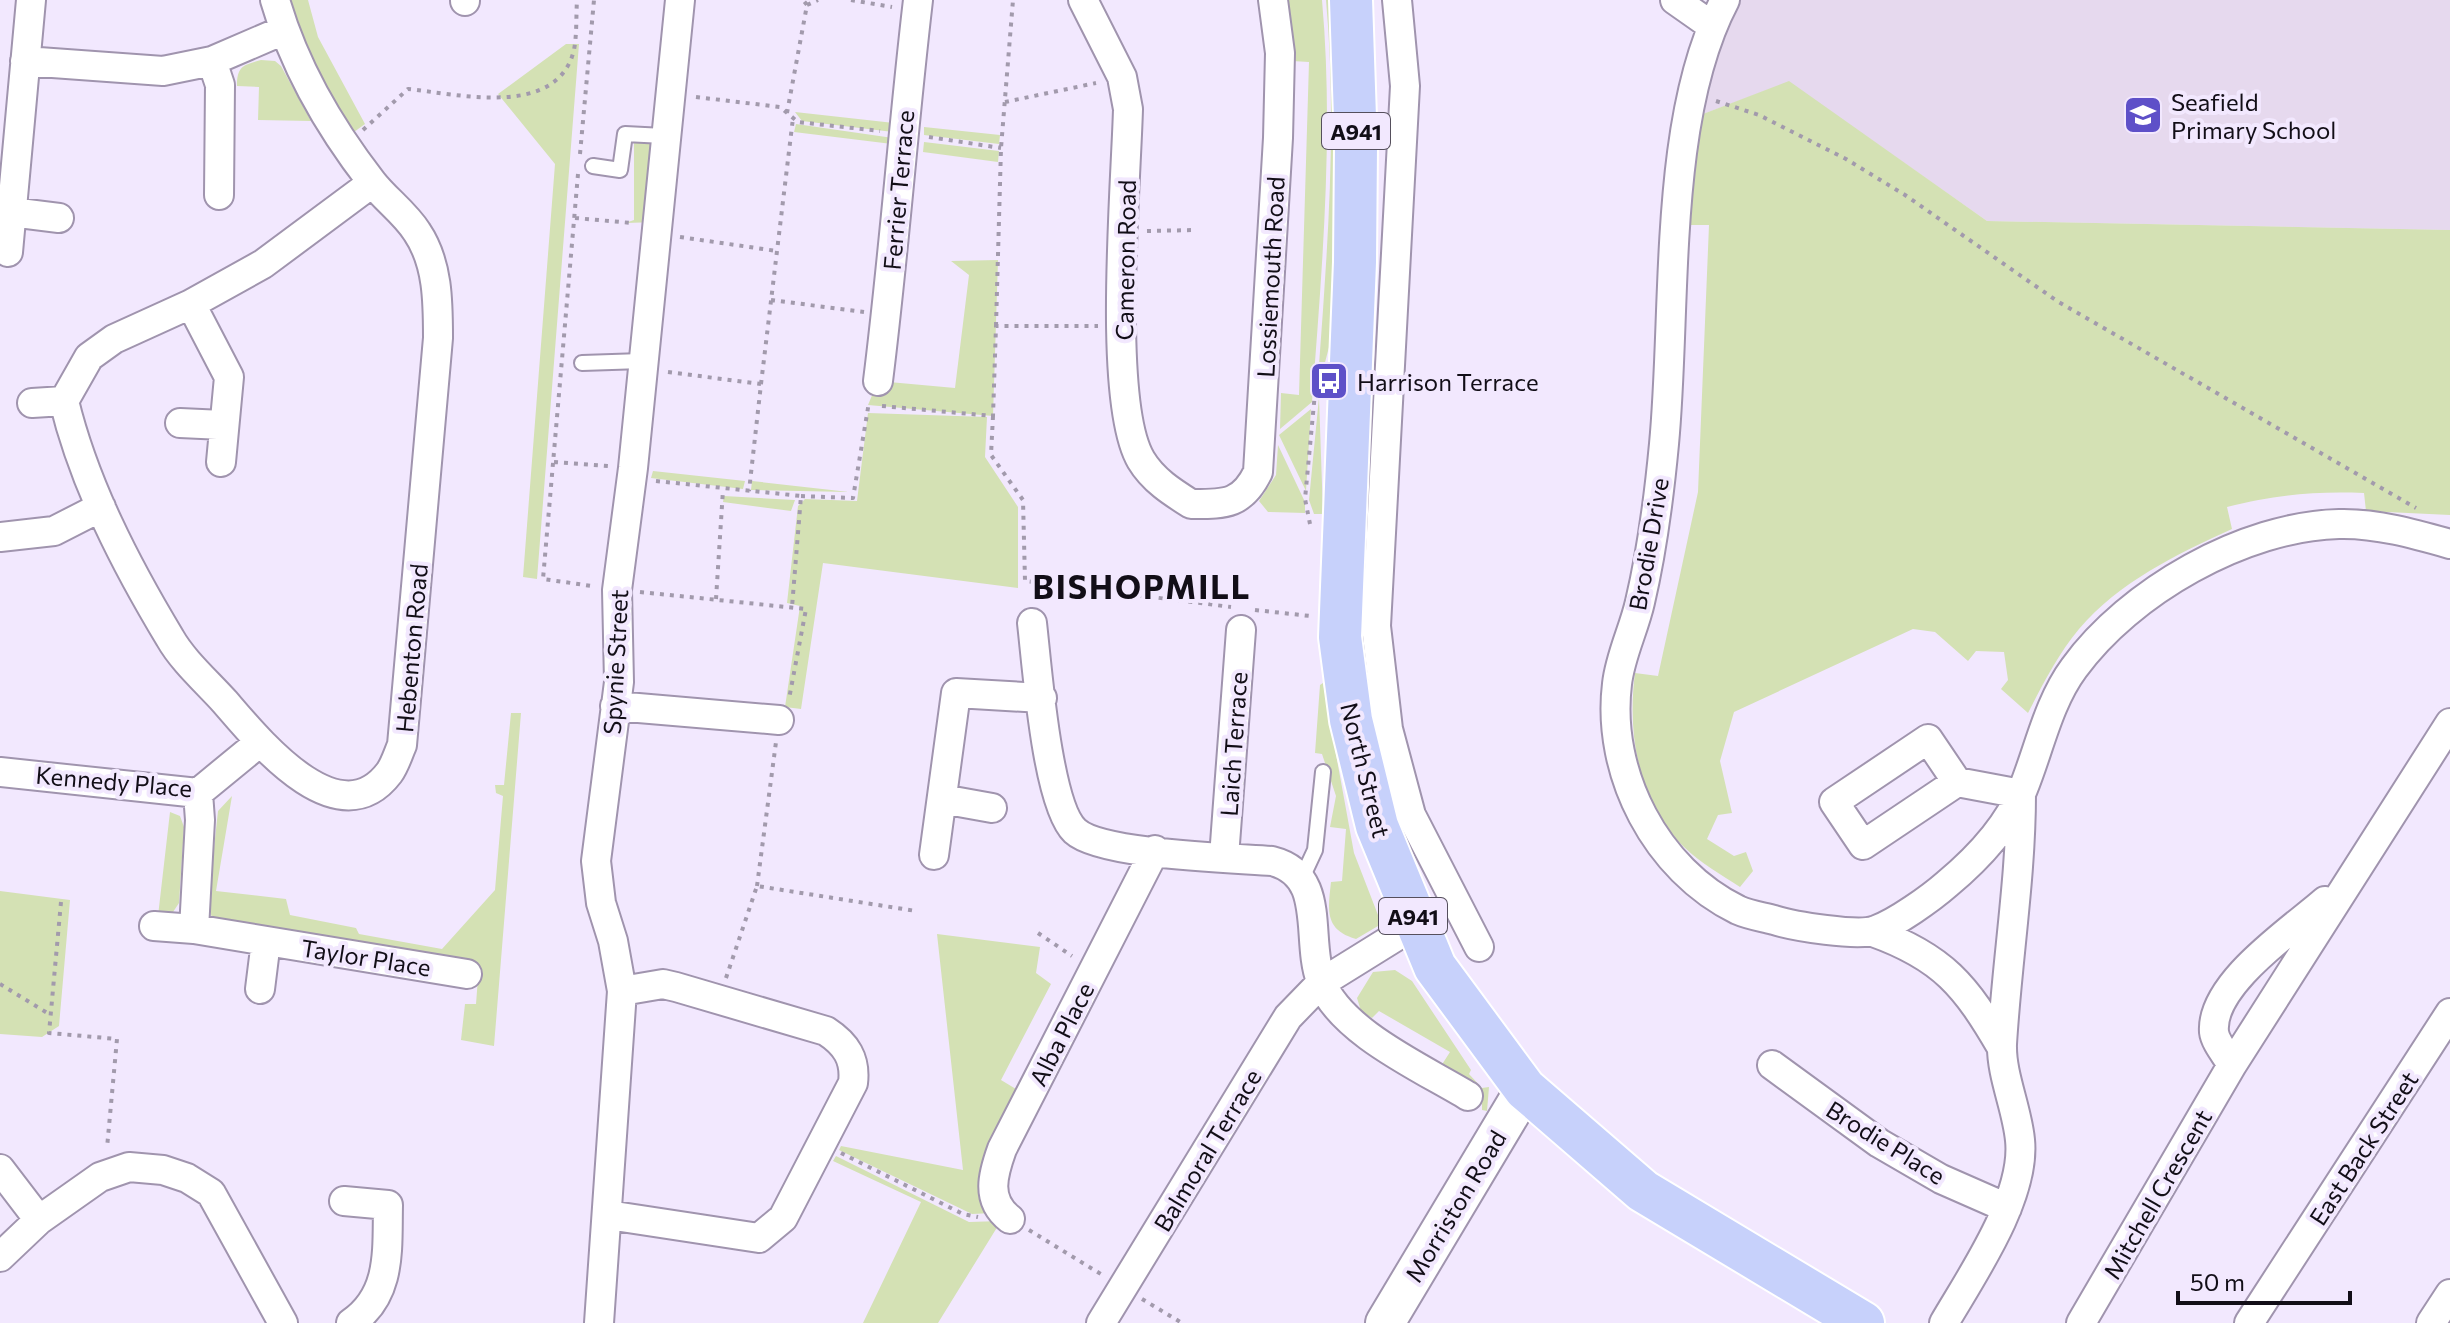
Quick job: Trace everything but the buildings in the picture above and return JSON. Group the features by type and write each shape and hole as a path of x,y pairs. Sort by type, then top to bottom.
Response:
{"main road":[{"name":"North Street","path":"1351,0 1356,147 1355,262 1340,637 1351,720 1377,826 1435,967 1525,1089 1643,1191 1863,1323"},
{"name":"Morriston Road","path":"1385,1323 1525,1089"}],"street":[{"path":"8,252 31,0"},
{"name":"Hebenton Road","path":"64,401 73,438 101,507 171,641 260,742 314,788 345,794 369,789 389,773 402,745 437,353 438,286 418,232 372,183 320,106 284,30 275,0"},
{"name":"Spynie Street","path":"599,1323 622,991 613,941 601,903 596,861 619,682 617,590 632,473 680,0"},
{"name":"Cameron Road","path":"1083,0 1122,77 1128,109 1123,326 1126,423 1141,459 1155,479 1191,504"},
{"name":"Lossiemouth Road","path":"1191,504 1235,500 1249,491 1258,472 1278,138 1280,53 1273,0"},
{"path":"1397,0 1405,86 1376,626 1388,729 1411,815 1479,947"},
{"path":"1675,0 1712,26"},
{"name":"Brodie Drive","path":"1725,0 1712,26 1690,93 1678,209 1659,496 1640,601 1617,683 1617,751 1652,834 1670,859 1704,887 1739,910 1787,924 1873,932 1910,945 1961,984 2002,1048"},
{"name":"Ferrier Terrace","path":"873,393 895,250 901,133 917,6"},
{"path":"25,61 163,71 212,61 284,30"},
{"path":"212,61 220,85 219,195"},
{"path":"32,403 64,401 89,357 114,339 191,304 263,264 372,183"},
{"path":"11,212 59,218"},
{"path":"191,304 229,377 221,462"},
{"path":"180,423 223,425"},
{"path":"0,537 54,531 101,507"},
{"name":"Brodie Drive","path":"1873,932 1944,887 1987,846 2021,794 2041,736 2072,670 2115,623 2176,576 2243,546 2294,530 2341,524 2412,533 2450,544"},
{"path":"1032,623 1059,802 1073,830 1101,845 1285,864 1302,878 1313,911 1313,937 1321,983 1349,1020 1468,1096"},
{"name":"Laich Terrace","path":"1224,857 1241,630"},
{"path":"934,855 956,693 1042,698"},
{"path":"615,706 779,720"},
{"name":"Mitchell Crescent","path":"2081,1323 2232,1065 2450,723"},
{"name":"Kennedy Place","path":"0,772 198,793 260,742"},
{"path":"1957,782 2021,794"},
{"path":"194,929 200,820 198,793"},
{"name":"Brodie Drive","path":"1944,1323 1984,1257 2007,1208 2021,1143 2002,1048 2021,862 2021,794"},
{"path":"942,799 992,808"},
{"name":"Alba Place","path":"1006,1215 995,1198 992,1176 1002,1149 1155,850"},
{"name":"Mitchell Crescent","path":"2232,1065 2214,1034 2218,1003 2239,977 2351,878"},
{"name":"Balmoral Terrace","path":"1101,1323 1288,1017 1321,983 1416,924"},
{"name":"Taylor Place","path":"154,926 194,929 467,974"},
{"name":"Taylor Place","path":"260,989 266,941"},
{"path":"608,1215 759,1238 783,1218 853,1083 855,1067 848,1052 826,1031 663,984 622,991"},
{"name":"East Back Street","path":"2249,1323 2450,1013"},
{"name":"Brodie Place","path":"1772,1065 1879,1143 1941,1179 2007,1208"},
{"path":"0,1257 39,1220 104,1176 129,1167 163,1170 187,1178 211,1193 283,1323"},
{"path":"0,1169 39,1220"},
{"path":"344,1201 388,1205 386,1267 372,1308 351,1323"},
{"path":"2431,1323 2450,1294"}],"lane":[{"path":"593,166 620,170 625,134 664,136"},
{"path":"582,363 642,365"},
{"path":"1302,878 1315,850 1323,772"}],"path":[{"path":"346,145 408,89 507,98 535,93 554,82 573,52 577,0"},
{"path":"787,113 807,5 803,0"},
{"path":"807,5 818,0"},
{"path":"851,0 917,6"},
{"path":"991,455 1001,148 1013,0"},
{"path":"1005,102 1122,77"},
{"path":"669,94 780,107 798,122 1001,148"},
{"path":"1715,101 1759,115 1846,159 1905,195 2057,301 2427,514"},
{"path":"749,491 793,118"},
{"path":"575,218 658,228 777,251"},
{"path":"1124,231 1196,230"},
{"path":"771,300 886,315"},
{"path":"996,326 1123,326"},
{"path":"642,365 761,384"},
{"path":"554,462 723,489 853,498 873,393 993,416"},
{"path":"716,599 723,489"},
{"path":"792,607 801,496"},
{"path":"719,999 757,886 779,720"},
{"path":"757,886 916,911"},
{"path":"61,902 49,1033 117,1039 104,1176"},
{"path":"1038,933 1094,971"},
{"path":"0,984 50,1015"},
{"path":"821,1144 963,1214 973,1217 1006,1215 1182,1323"}],"shaded area":[{"name":"Seafield Primary School","path":"1741,0 2450,0 2450,230 1987,221 1789,82 1698,116 1702,94"}],"green space":[{"path":"275,0 308,0 318,37 365,124 343,140"},
{"path":"1284,0 1322,0 1327,151 1312,402 1280,429 1281,393 1299,395 1309,62 1292,61 1291,27"},
{"path":"1326,0 1343,0 1339,309 1323,370 1319,365 1331,137"},
{"path":"566,44 579,44 537,579 523,577 555,164 498,94"},
{"path":"261,60 275,61 281,66 311,121 258,120 259,87 237,86 237,79 242,67"},
{"path":"1789,81 1987,221 2450,230 2450,515 2366,511 2364,493 2295,495 2227,507 2232,529 2130,583 2095,612 2064,649 2028,713 2001,689 2008,680 2004,652 1976,651 1968,661 1935,632 1913,629 1734,712 1720,761 1732,813 1718,815 1707,839 1734,856 1746,852 1753,871 1740,887 1690,853 1668,829 1656,809 1639,766 1633,696 1635,673 1658,676 1698,492 1709,225 1684,225 1703,114"},
{"path":"795,112 894,123 893,132 802,121"},
{"path":"796,124 893,138 892,144 794,132"},
{"path":"924,127 1000,135 999,144 924,135"},
{"path":"634,134 664,136 658,222 625,223 634,220"},
{"path":"924,142 999,151 998,162 923,152"},
{"path":"998,260 993,416 868,405 878,381 955,388 969,275 951,261"},
{"path":"1319,397 1323,514 1314,514 1309,500"},
{"path":"1311,409 1306,491 1279,435"},
{"path":"868,413 987,417 985,457 1018,507 1018,588 823,563 801,709 785,707 800,606 787,603 798,506 805,499 857,501"},
{"path":"1278,445 1305,502 1305,513 1268,512 1259,501 1276,475"},
{"path":"653,471 745,481 743,489 651,478"},
{"path":"752,481 849,492 751,490"},
{"path":"724,496 795,500 791,511 723,502"},
{"path":"1323,683 1354,853 1378,915 1378,926 1356,939 1338,930 1330,918 1331,882 1342,881 1346,829 1330,827 1336,796 1322,754 1315,753 1320,685"},
{"path":"511,713 521,713 494,1046 461,1040 465,1004 476,1004 479,965 212,918 208,904 218,811 232,796 216,891 286,899 290,915 356,928 359,934 442,949 495,890 503,796 496,793 495,785 504,785"},
{"path":"170,812 180,816 184,827 179,903 171,915 158,916"},
{"path":"0,891 70,900 59,1026 42,1037 0,1034"},
{"path":"937,934 1040,947 1036,973 1051,984 1001,1080 1021,1092 993,1213 972,1214 839,1150 841,1146 963,1170"},
{"path":"1395,970 1412,981 1471,1070 1469,1074 1482,1088 1489,1087 1487,1111 1482,1110 1482,1097 1441,1066 1450,1052 1379,1011 1372,1018 1361,1011 1357,998 1373,972"},
{"path":"836,1156 969,1222 1001,1221 938,1323 863,1323 921,1202 833,1161"}],"place":[{"name":"Seafield Primary School","path":"2143,115"},
{"name":"Harrison Terrace","path":"1329,381"}],"district":[{"name":"BISHOPMILL","path":"1142,586"}]}
